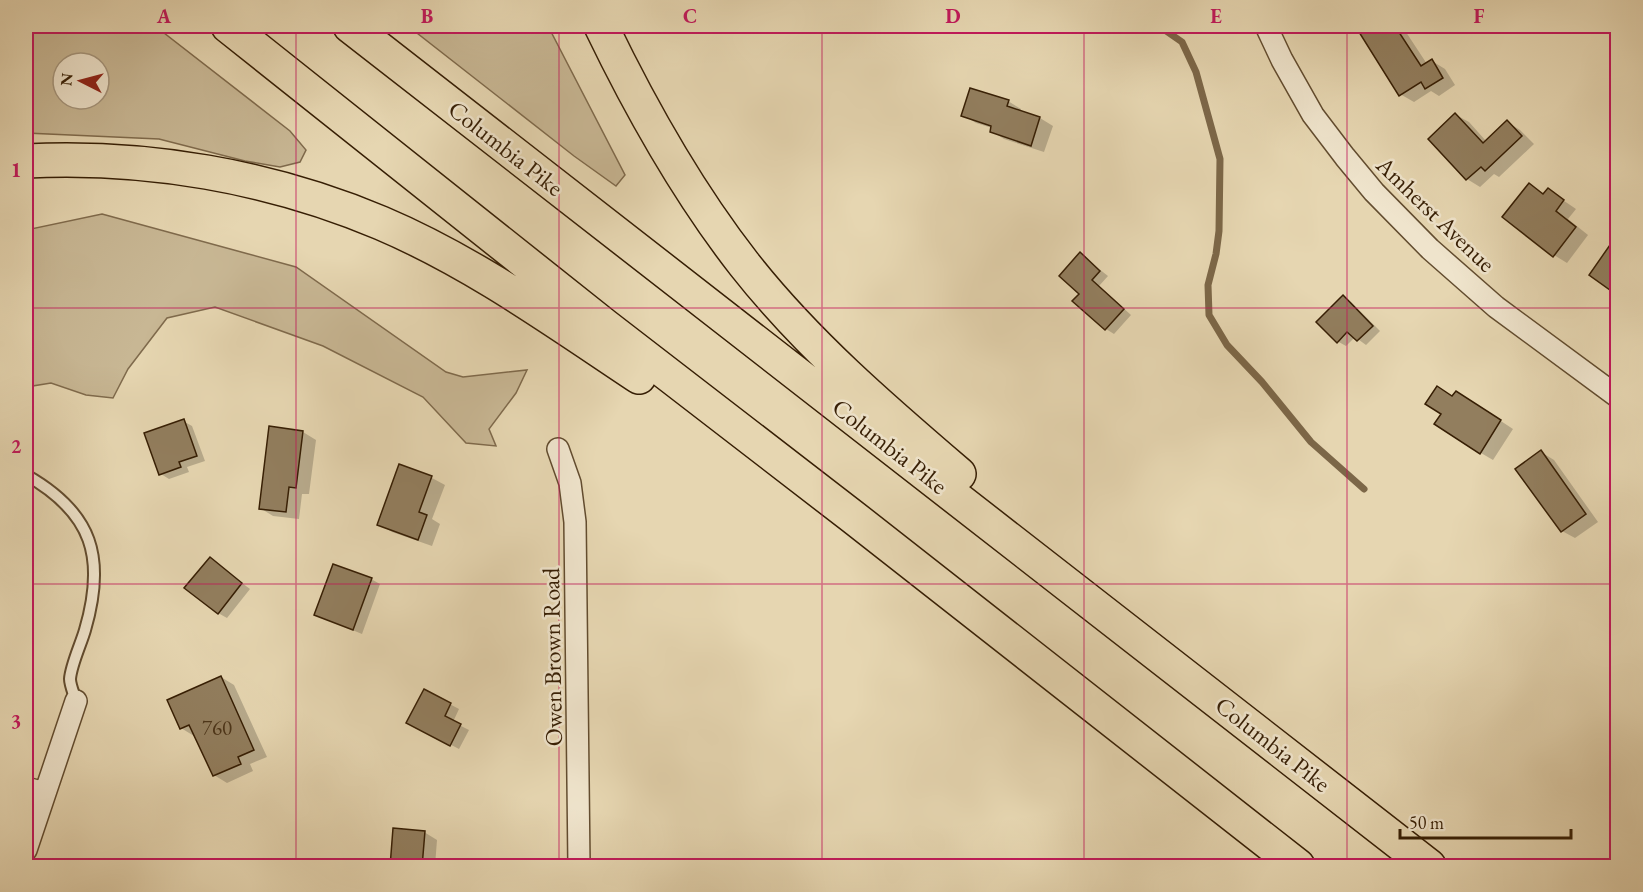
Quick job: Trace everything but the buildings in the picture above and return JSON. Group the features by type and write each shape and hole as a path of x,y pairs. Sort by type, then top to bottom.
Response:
{"highway":[{"path":"228,26 604,325 853,517 1298,867"},
{"name":"Columbia Pike","path":"350,26 1429,867"},
{"path":"601,26 627,80 685,181 744,264 805,333 871,398 1260,734"},
{"path":"26,161 128,162 198,170 265,185 381,223 450,257 537,310 853,517"}],"street":[{"name":"Amherst Avenue","path":"1266,26 1313,115 1374,192 1431,249 1496,307 1617,397"},
{"name":"Owen Brown Road","path":"558,449 570,483 575,522 579,867"},
{"path":"26,850 35,790 76,701"}],"lane":[{"path":"26,475 64,502 82,524 92,548 96,571 94,598 70,680 76,701"}],"shaded area":[{"path":"26,26 155,26 290,131 306,150 300,162 280,167 245,161 159,139 26,133"},
{"path":"408,26 548,26 625,175 616,186 574,156"},
{"path":"102,214 296,267 446,372 463,377 527,370 516,393 489,429 496,446 466,443 423,397 323,346 215,307 167,318 128,369 113,398 86,395 51,383 26,387 26,230"}],"waterway":[{"path":"1159,26 1182,42 1196,72 1220,159 1219,231 1208,285 1209,315 1227,345 1262,382 1311,442 1364,489"}]}
